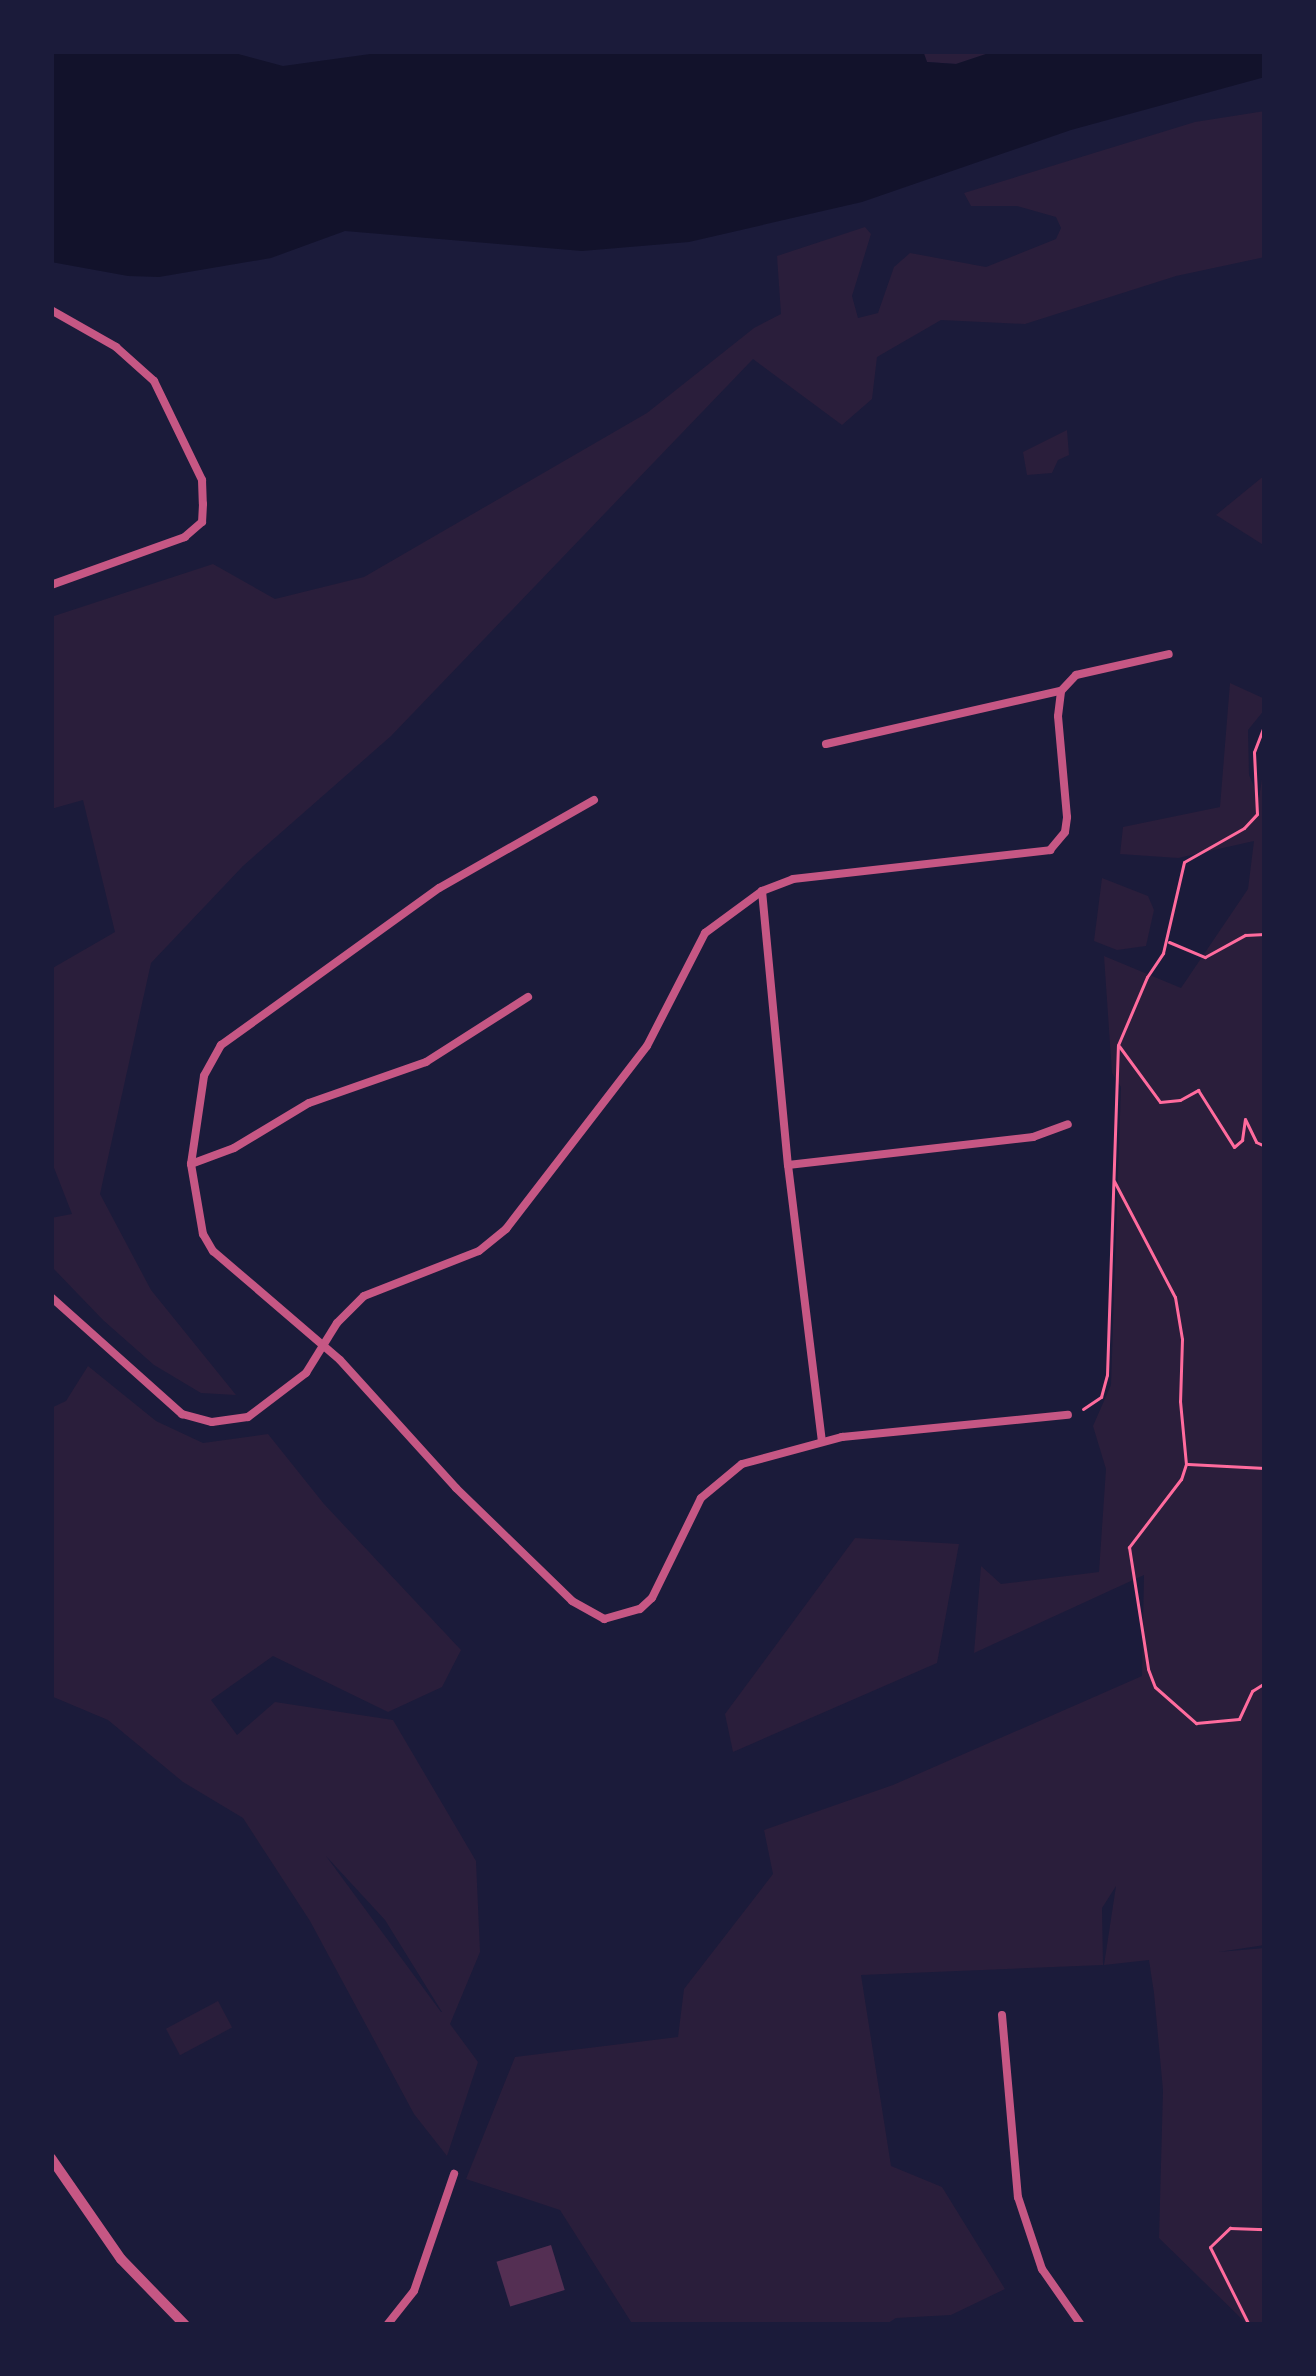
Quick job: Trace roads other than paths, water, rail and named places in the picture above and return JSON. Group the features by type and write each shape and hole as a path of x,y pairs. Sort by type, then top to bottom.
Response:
{"street":[{"path":"51,310 116,347 154,381 202,480 203,504 202,523 185,537 51,585"},
{"path":"826,744 1061,691 1076,675 1169,654"},
{"path":"51,1298 182,1414 212,1422 248,1417 306,1373 364,1296 479,1251 506,1229 647,1046 705,933 762,891 793,879 1035,854 1059,843 1067,817 1058,716 1061,691"},
{"path":"594,800 439,888 231,1034 204,1076 191,1164 203,1234 213,1250 323,1346 572,1601 604,1619 640,1609 652,1598 701,1498 729,1470 822,1441 1068,1415"},
{"path":"762,891 788,1165 822,1441"},
{"path":"191,1164 234,1148 309,1103 426,1062 528,997"},
{"path":"788,1165 1033,1137 1068,1124"},
{"path":"1002,2015 1018,2197 1042,2269 1081,2325"},
{"path":"51,2158 121,2260 185,2325"},
{"path":"387,2325 414,2291 454,2174"}]}
